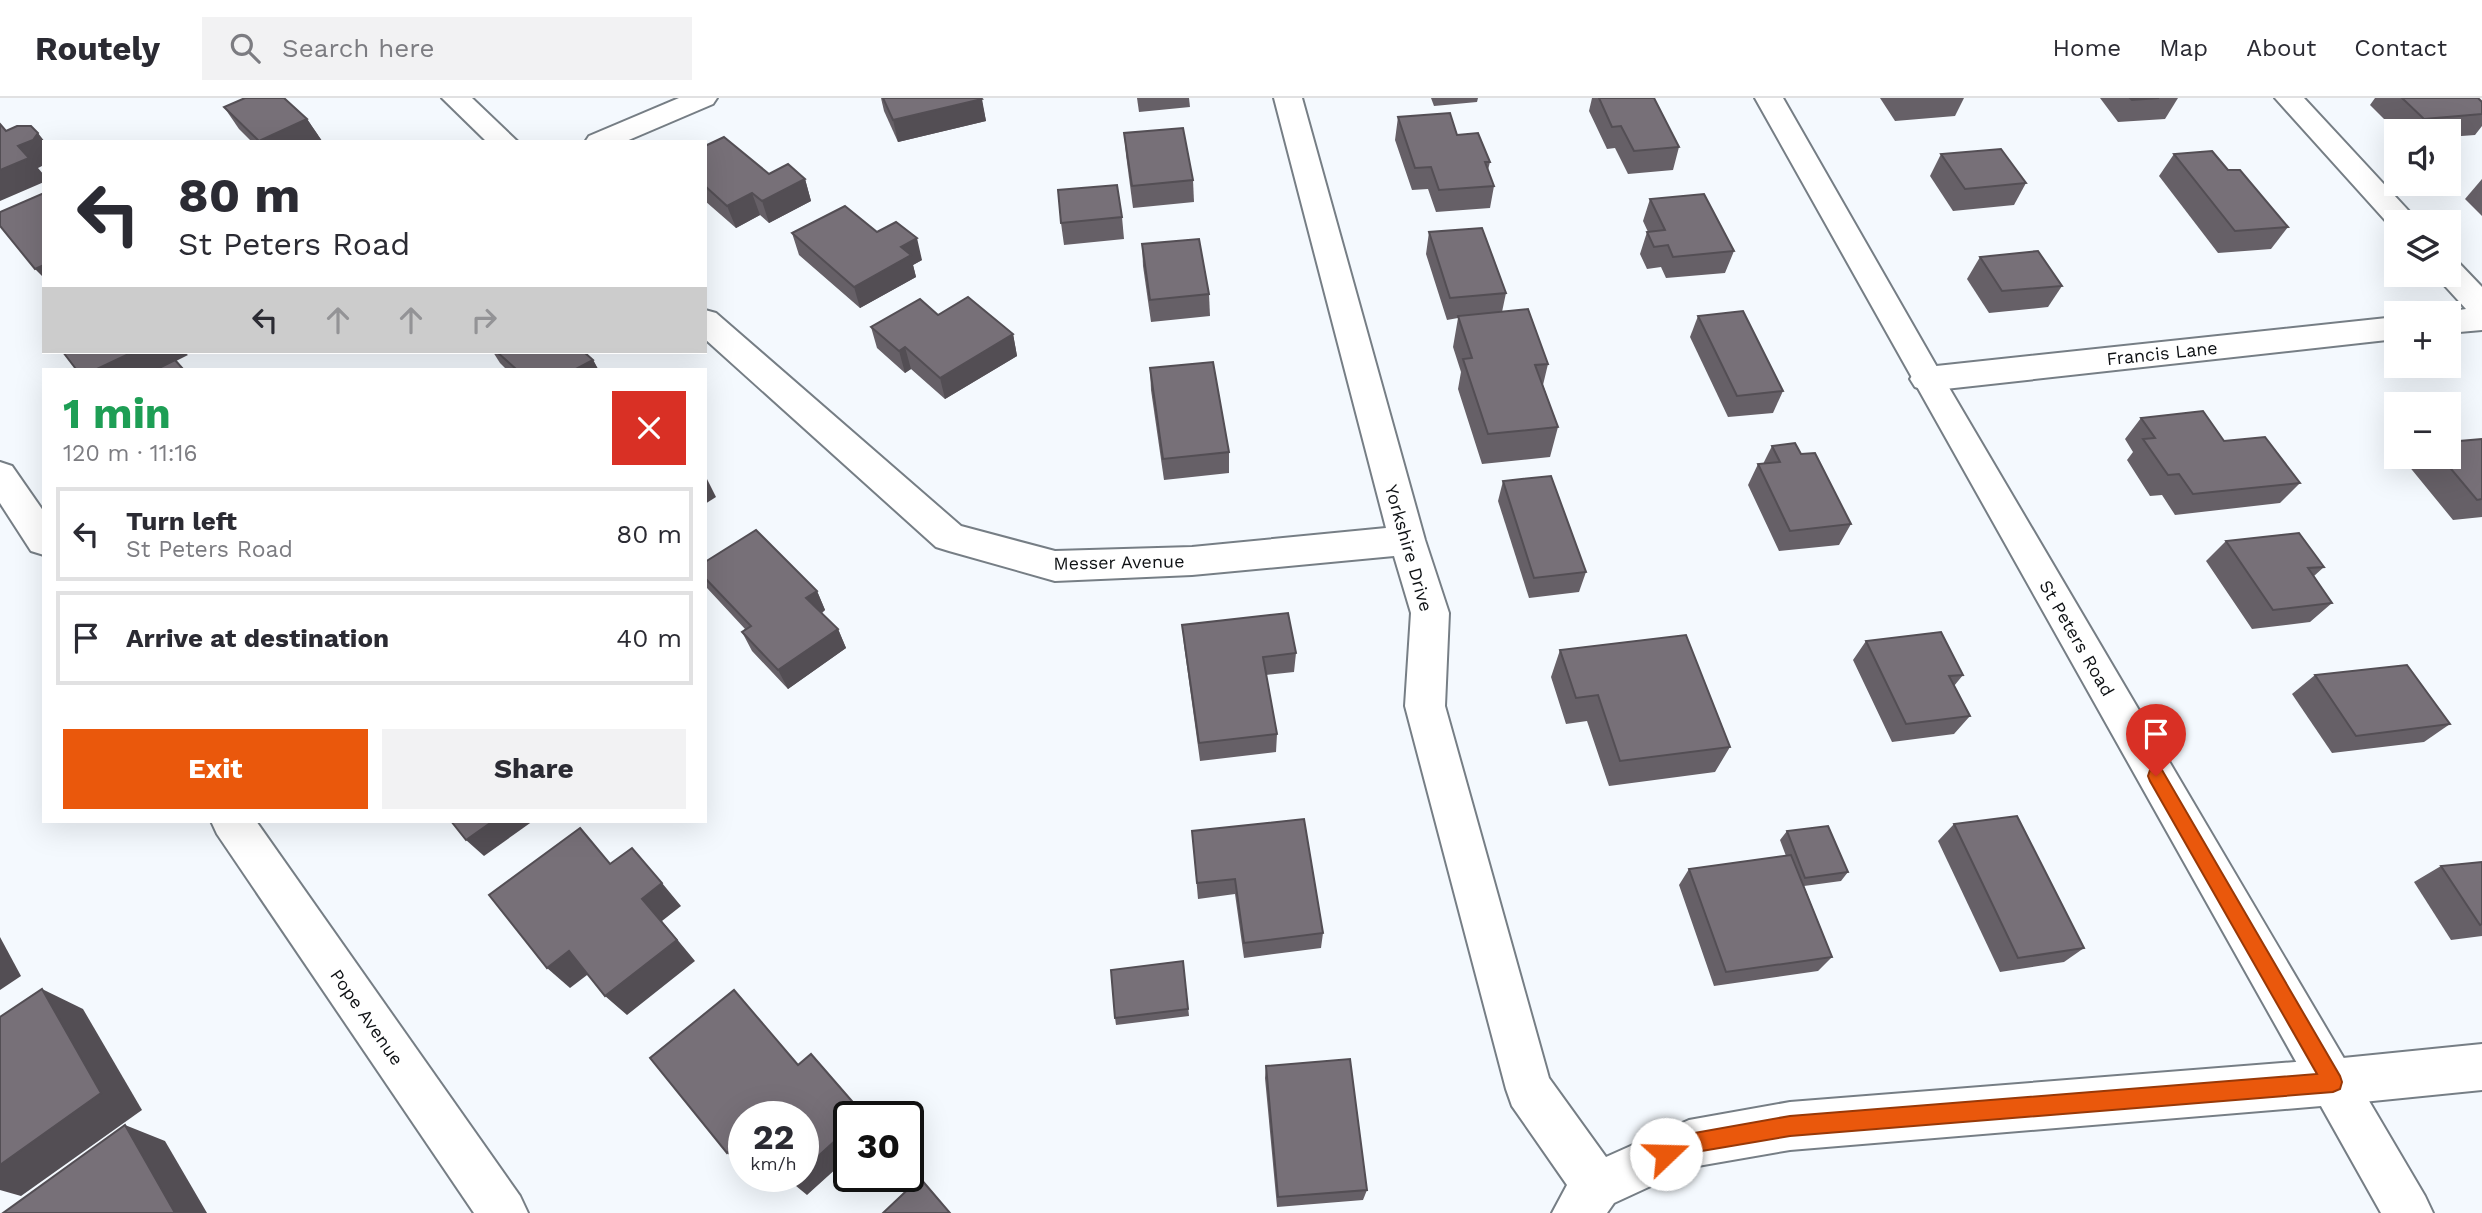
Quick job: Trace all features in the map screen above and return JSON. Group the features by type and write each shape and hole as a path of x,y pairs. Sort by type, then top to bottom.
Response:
{"street":[{"path":"456,98 502,140"},
{"path":"604,140 703,98"},
{"name":"Yorkshire Drive","path":"1288,98 1407,540 1430,614 1425,706 1530,1089 1587,1200"},
{"name":"St Peters Road","path":"1769,98 1927,379 2408,1213"},
{"path":"2289,98 2393,210"},
{"path":"2461,284 2482,307"},
{"path":"2461,321 2482,319"},
{"name":"Messer Avenue","path":"707,323 949,537 1055,566 1192,561 1407,540"},
{"name":"Francis Lane","path":"1927,379 2384,329"},
{"path":"0,475 42,538"},
{"name":"Pope Avenue","path":"233,823 503,1213"},
{"path":"1587,1200 1689,1144 1790,1126 2333,1082 2482,1067"}],"building":[{"path":"245,98 284,98 307,119 258,140 224,107"},
{"path":"883,98 981,98 982,99 893,120"},
{"path":"1599,98 1654,98 1679,147 1634,151 1621,126 1612,127"},
{"path":"2402,98 2478,98 2482,102 2482,114 2424,119"},
{"path":"1450,113 1457,135 1478,133 1490,162 1485,162 1494,186 1439,190 1431,167 1415,168 1398,117"},
{"path":"0,124 6,131 17,126 31,126 38,133 33,140 18,146 29,158 0,170"},
{"path":"1183,128 1193,180 1132,186 1124,133"},
{"path":"724,137 769,174 788,164 805,179 762,201 752,193 727,206 707,188 707,145"},
{"path":"2001,149 2026,183 1965,189 1941,154"},
{"path":"2212,151 2228,170 2240,170 2288,227 2235,231 2174,154"},
{"path":"1117,185 1122,217 1061,223 1058,190"},
{"path":"42,194 42,266 35,269 0,226 0,212"},
{"path":"1704,194 1734,251 1673,257 1668,245 1654,247 1647,232 1665,230 1650,199"},
{"path":"845,206 877,232 896,222 917,238 901,247 911,255 854,287 792,233"},
{"path":"1482,228 1506,293 1450,298 1429,232"},
{"path":"1199,239 1209,294 1150,300 1142,244"},
{"path":"2038,251 2062,286 2002,291 1980,257"},
{"path":"968,297 1013,334 940,378 905,347 899,351 871,327 920,299 938,315"},
{"path":"1528,309 1548,364 1535,365 1558,427 1488,434 1463,359 1472,358 1458,316"},
{"path":"1743,311 1783,391 1737,396 1698,316"},
{"path":"65,354 129,354 99,368 75,368"},
{"path":"499,354 586,354 593,360 578,368 515,368"},
{"path":"175,360 182,368 159,368"},
{"path":"1213,362 1229,452 1163,459 1150,368"},
{"path":"2203,411 2224,441 2265,437 2300,483 2193,494 2179,474 2168,475 2143,439 2155,438 2141,418"},
{"path":"2482,439 2482,499 2477,500 2451,469 2461,469 2461,441"},
{"path":"1795,443 1801,454 1815,453 1851,524 1790,531 1758,464 1780,462 1772,446"},
{"path":"1551,476 1586,572 1534,578 1503,481"},
{"path":"756,530 817,591 806,598 838,629 778,670 742,632 751,626 707,580 707,561"},
{"path":"2299,533 2324,567 2308,568 2332,603 2273,610 2226,541"},
{"path":"1288,613 1296,653 1263,657 1277,734 1199,743 1182,625"},
{"path":"1941,632 1963,675 1949,676 1970,716 1906,724 1866,641"},
{"path":"1686,635 1730,747 1620,761 1598,695 1576,698 1560,650"},
{"path":"2407,665 2450,724 2356,736 2315,675"},
{"path":"2017,816 2084,948 2018,958 1954,824"},
{"path":"1304,819 1323,933 1244,943 1235,879 1197,883 1192,831"},
{"path":"453,823 490,823 466,840"},
{"path":"1828,826 1848,872 1805,878 1787,831"},
{"path":"580,828 610,864 632,848 662,883 642,899 677,940 605,996 569,951 547,968 489,895"},
{"path":"1791,855 1832,957 1726,972 1689,869"},
{"path":"2482,862 2482,924 2480,925 2441,866"},
{"path":"1183,961 1188,1009 1115,1018 1111,970"},
{"path":"42,989 101,1093 0,1165 0,1017"},
{"path":"734,990 798,1065 811,1054 852,1101 833,1101 833,1143 819,1155 819,1101 728,1101 727,1153 650,1058"},
{"path":"1350,1059 1367,1190 1278,1197 1266,1066"},
{"path":"125,1125 175,1213 3,1213"},
{"path":"924,1183 950,1213 883,1213 905,1192 924,1192"}],"route":[{"path":"1666,1154 1689,1144 1790,1126 2333,1082 2156,776"}]}
